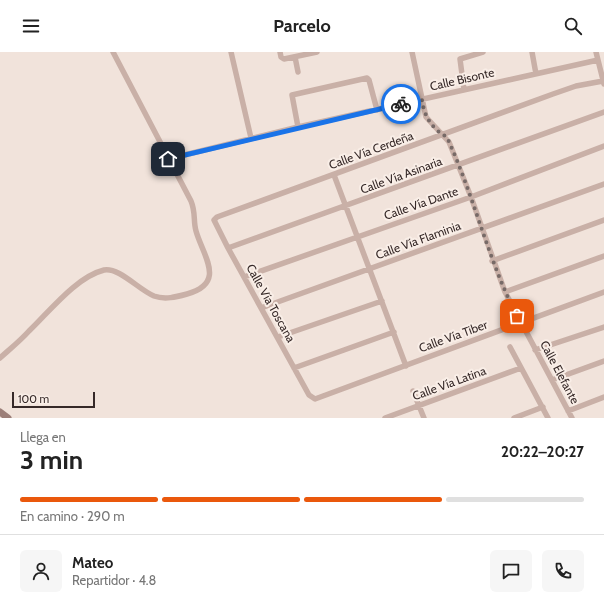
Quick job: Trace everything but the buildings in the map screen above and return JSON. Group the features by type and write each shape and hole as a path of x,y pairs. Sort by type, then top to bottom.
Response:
{"main road":[{"path":"0,412 8,418"}],"street":[{"path":"0,358 75,287 99,272 113,270 141,289 160,298 178,296 193,292 203,287 209,278 210,268 196,232 196,213 192,201 168,159 113,52"},
{"path":"231,52 251,138"},
{"path":"280,52 281,57 286,59 317,52"},
{"name":"Calle Elefante","path":"412,52 426,117 434,128 444,135 449,142 471,197 504,292 572,418"},
{"path":"464,90 459,63 462,57 483,52"},
{"path":"532,52 536,74"},
{"path":"596,52 604,82"},
{"path":"295,57 298,72"},
{"name":"Calle Bisonte","path":"168,159 298,127 598,60"},
{"path":"298,127 291,98 294,95 367,78 369,80 377,110"},
{"name":"Calle Vía Cerdeña","path":"215,219 553,94 576,86 604,82"},
{"name":"Calle Vía Asinaria","path":"228,248 604,112"},
{"name":"Calle Vía Dante","path":"244,278 471,197 604,146"},
{"path":"334,175 359,237 406,366"},
{"name":"Calle Vía Flaminia","path":"261,308 604,184"},
{"name":"Calle Vía Toscana","path":"215,219 244,278 310,397"},
{"path":"492,261 604,220"},
{"path":"504,292 604,256"},
{"name":"Calle Vía Tiber","path":"310,397 316,399 604,292"},
{"path":"278,337 382,301"},
{"path":"535,350 604,327"},
{"path":"294,368 394,332"},
{"path":"510,347 548,418"},
{"path":"552,380 604,361"},
{"name":"Calle Vía Latina","path":"385,418 521,368"},
{"path":"413,391 424,418"},
{"path":"568,411 604,397"},
{"path":"514,418 543,407"}],"way so far":[{"path":"401,104 422,100 426,117 430,123 448,139 471,197 500,282 517,316"}],"route":[{"path":"168,159 298,127 401,104"}]}
